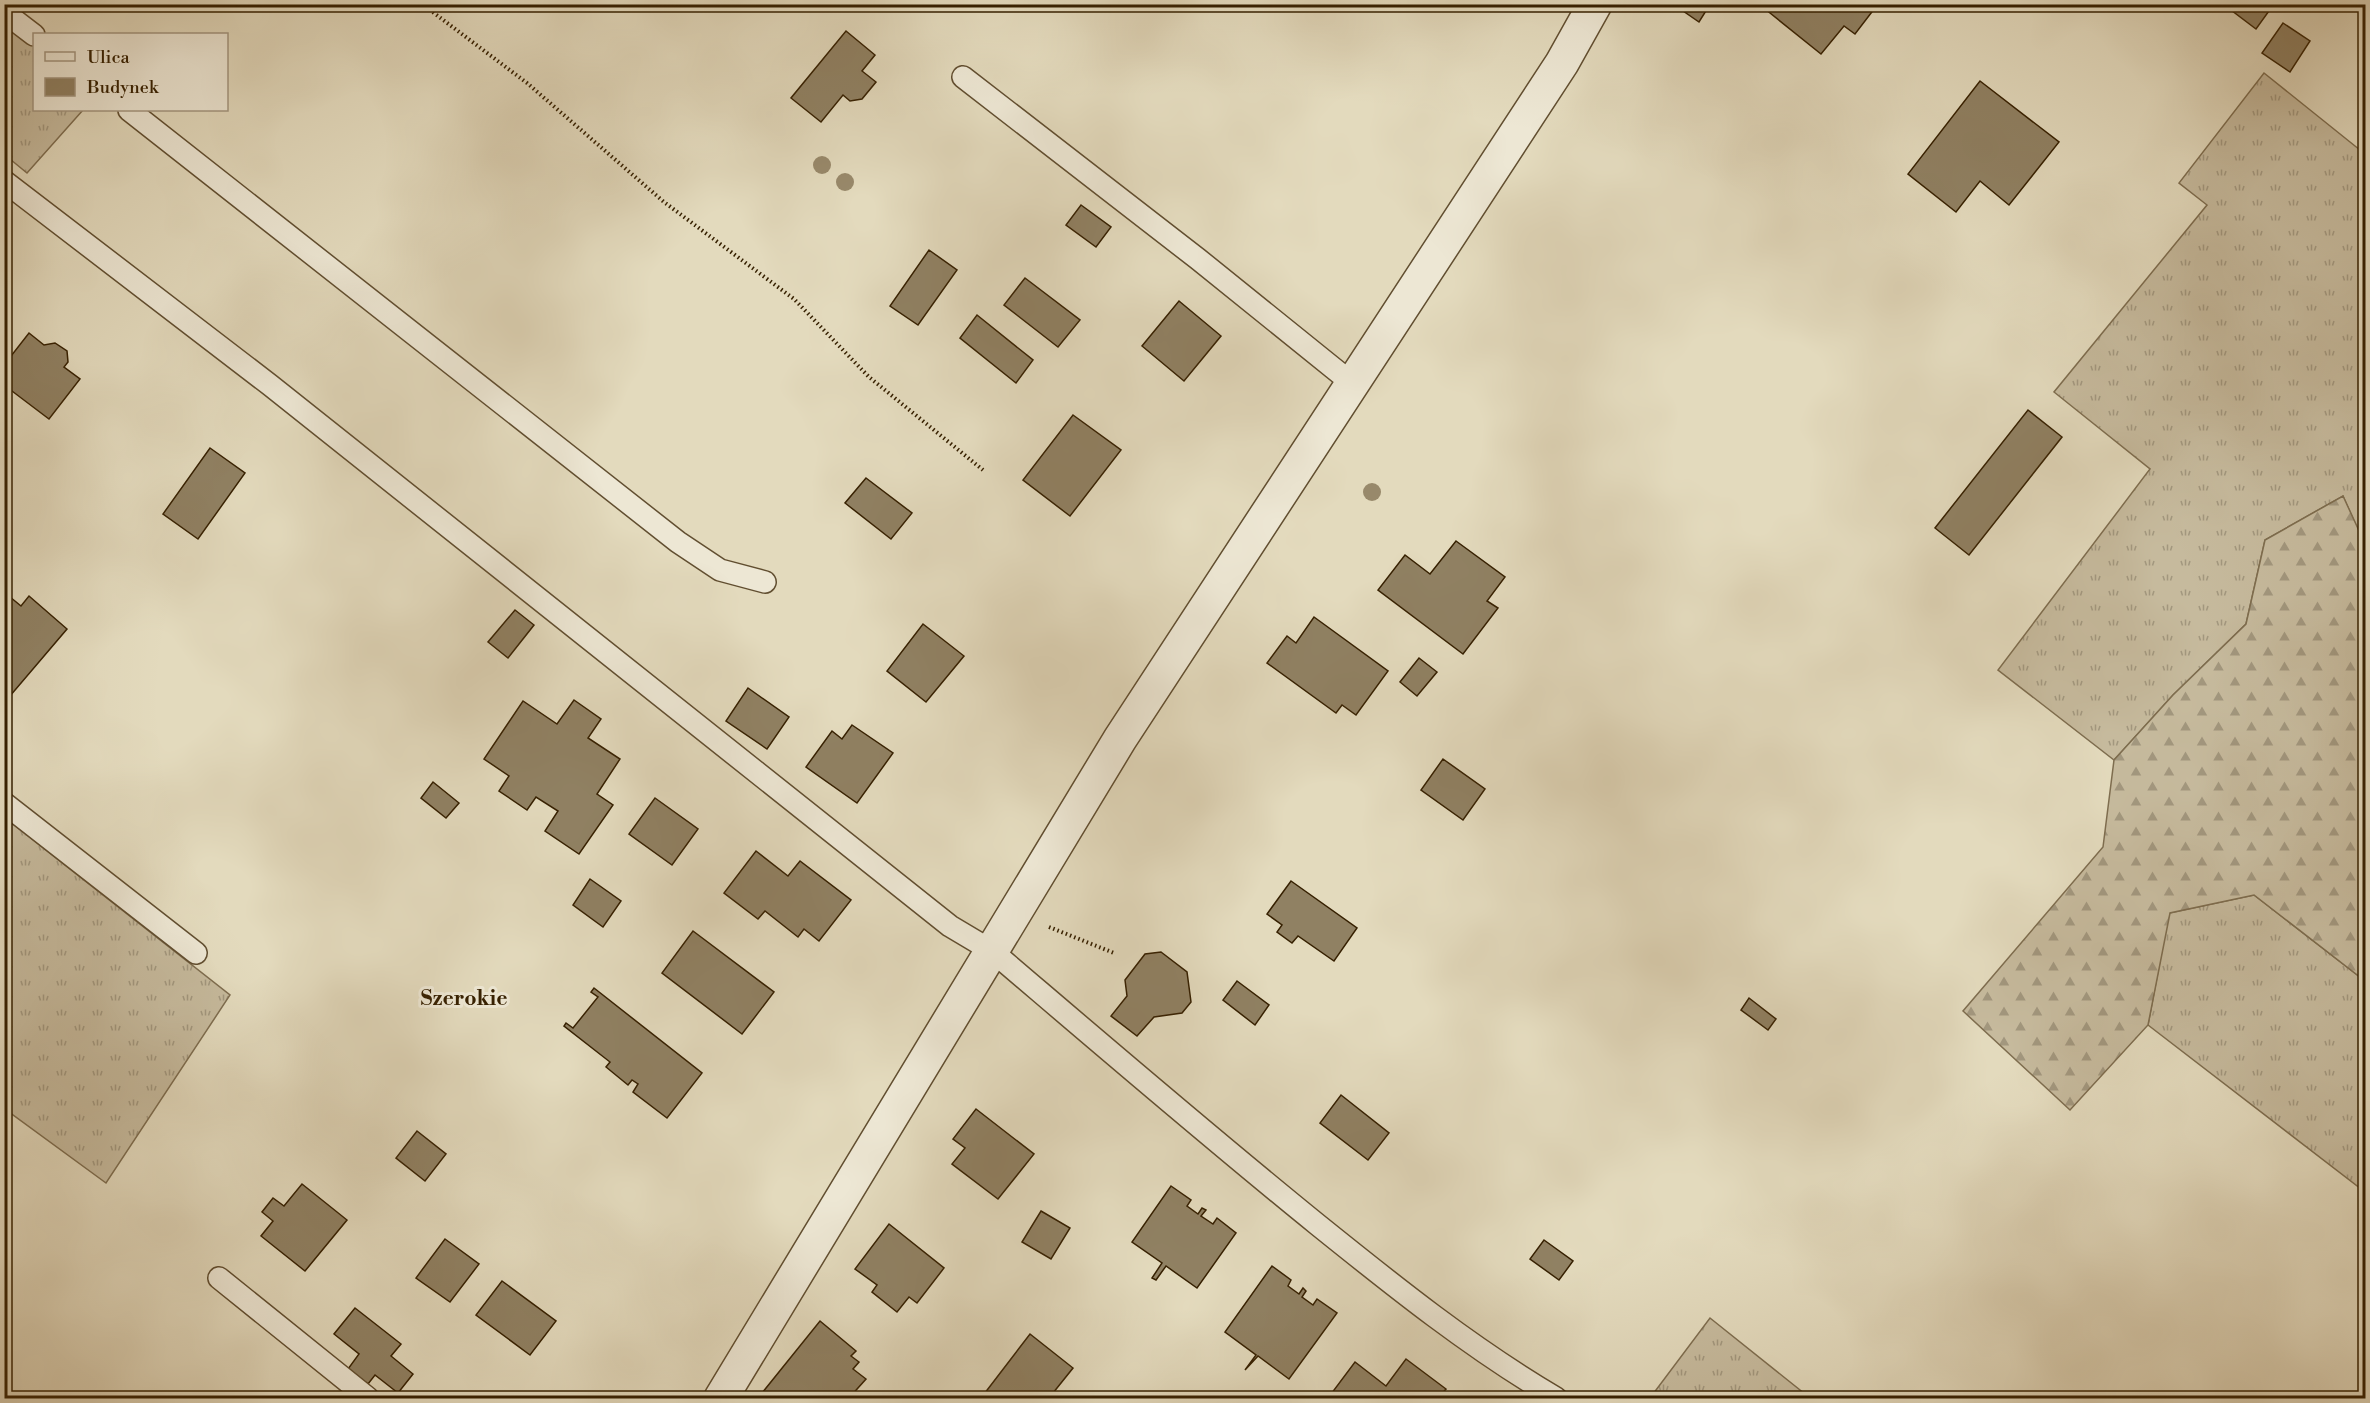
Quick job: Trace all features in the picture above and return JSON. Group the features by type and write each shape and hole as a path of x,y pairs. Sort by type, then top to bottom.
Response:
{"street":[{"path":"721,1398 1120,739 1562,63 1595,4"}],"lane":[{"path":"4,12 33,34"},
{"path":"963,77 1180,245 1353,384"},
{"path":"130,111 678,542 720,570 765,582"},
{"path":"4,181 279,393 950,926 992,951 1252,1172 1412,1300 1498,1364 1556,1398"},
{"path":"4,804 196,953"},
{"path":"219,1278 368,1398"}],"path":[{"path":"422,4 519,76 664,202 794,299 868,377 983,470"},
{"path":"1017,909 1059,933 1114,953"}],"green space":[{"path":"4,8 33,33 33,111 82,111 27,173 5,155"},
{"path":"2264,73 2365,154 2365,546 2343,496 2265,540 2246,624 2173,695 2114,760 1998,670 2150,469 2054,392 2207,205 2179,183"},
{"path":"2343,496 2366,546 2365,981 2254,895 2170,913 2148,1025 2070,1110 1963,1011 2103,847 2114,760 2173,695 2246,624 2265,540"},
{"path":"5,818 230,995 106,1183 5,1109"},
{"path":"2254,895 2365,981 2365,1192 2148,1025 2169,913"},
{"path":"1710,1318 1810,1398 1650,1398"}],"building":[{"path":"1673,4 1707,4 1709,6 1699,22"},
{"path":"1769,4 1878,4 1855,34 1844,26 1821,54 1765,9"},
{"path":"2223,4 2274,4 2256,29"},
{"path":"2283,23 2310,41 2290,72 2262,53"},
{"path":"846,31 875,55 862,71 876,82 862,99 850,101 843,95 821,122 791,98"},
{"path":"1980,81 2059,142 2009,205 1980,181 1956,212 1908,174"},
{"path":"1081,205 1111,227 1096,247 1066,225"},
{"path":"929,250 957,270 918,325 890,306"},
{"path":"1025,278 1080,320 1058,347 1004,305"},
{"path":"1179,301 1221,336 1184,381 1142,346"},
{"path":"977,315 1033,360 1016,383 960,338"},
{"path":"29,333 44,345 55,343 67,351 68,362 64,367 80,379 49,419 4,385 4,365"},
{"path":"2028,410 2062,437 1969,555 1935,528"},
{"path":"1073,415 1121,450 1070,516 1023,480"},
{"path":"210,448 245,473 198,539 163,514"},
{"path":"866,478 912,513 891,539 845,503"},
{"path":"1456,541 1505,577 1487,601 1498,608 1463,654 1378,590 1405,555 1430,574"},
{"path":"4,592 21,606 29,596 67,629 10,696 4,691"},
{"path":"515,610 534,625 508,658 488,642"},
{"path":"1314,617 1388,671 1356,715 1342,705 1336,713 1267,663 1287,636 1296,643"},
{"path":"923,624 964,656 926,702 887,671"},
{"path":"1419,658 1437,672 1417,696 1400,682"},
{"path":"748,688 789,717 767,749 726,721"},
{"path":"574,700 601,719 588,738 620,759 597,794 613,805 579,854 545,831 558,811 536,797 527,810 499,791 509,776 484,759 523,701 557,724"},
{"path":"852,725 893,753 857,803 806,767 832,731 842,739"},
{"path":"1443,759 1485,789 1463,820 1421,790"},
{"path":"433,782 459,803 446,818 421,798"},
{"path":"655,798 698,829 672,865 629,834"},
{"path":"756,851 788,876 800,861 851,900 819,941 804,929 798,937 765,911 758,919 724,893"},
{"path":"590,879 621,901 603,927 573,905"},
{"path":"1291,881 1357,928 1334,961 1298,936 1292,943 1277,932 1282,925 1267,914"},
{"path":"693,931 774,992 742,1034 662,973"},
{"path":"1161,952 1187,972 1191,1002 1182,1013 1154,1017 1137,1036 1111,1016 1127,996 1125,980 1145,954"},
{"path":"1237,981 1269,1005 1255,1025 1223,1000"},
{"path":"594,988 702,1073 667,1118 633,1092 638,1084 632,1080 628,1085 606,1067 610,1062 564,1026 566,1023 573,1028 598,997 591,992"},
{"path":"1749,998 1776,1019 1768,1030 1741,1010"},
{"path":"1341,1095 1389,1133 1368,1160 1320,1123"},
{"path":"976,1109 1034,1154 998,1199 952,1164 965,1148 953,1139"},
{"path":"417,1131 446,1154 425,1181 396,1158"},
{"path":"302,1184 347,1220 305,1271 261,1236 273,1221 262,1212 273,1198 284,1206"},
{"path":"1171,1186 1191,1200 1187,1206 1198,1214 1202,1208 1206,1210 1201,1216 1213,1224 1217,1218 1236,1233 1197,1288 1166,1266 1156,1280 1152,1278 1162,1263 1132,1242"},
{"path":"1041,1211 1070,1228 1051,1259 1022,1242"},
{"path":"889,1224 944,1268 917,1303 909,1297 897,1312 872,1292 877,1285 855,1269"},
{"path":"445,1239 479,1264 450,1302 416,1278"},
{"path":"1544,1240 1573,1261 1559,1280 1530,1259"},
{"path":"1272,1266 1291,1280 1288,1286 1299,1294 1303,1288 1306,1291 1302,1297 1313,1305 1317,1299 1337,1313 1289,1379 1258,1356 1245,1370 1256,1355 1225,1332"},
{"path":"502,1281 556,1321 530,1355 476,1315"},
{"path":"355,1308 401,1344 391,1356 413,1374 398,1393 375,1375 368,1384 348,1369 359,1354 334,1334"},
{"path":"820,1321 856,1351 851,1356 859,1362 853,1369 866,1379 849,1398 758,1398"},
{"path":"1030,1334 1073,1368 1049,1398 981,1398"},
{"path":"1406,1359 1446,1389 1438,1398 1336,1398 1331,1394 1355,1362 1386,1386"}],"district":[{"name":"Szerokie","path":"464,999"}]}
